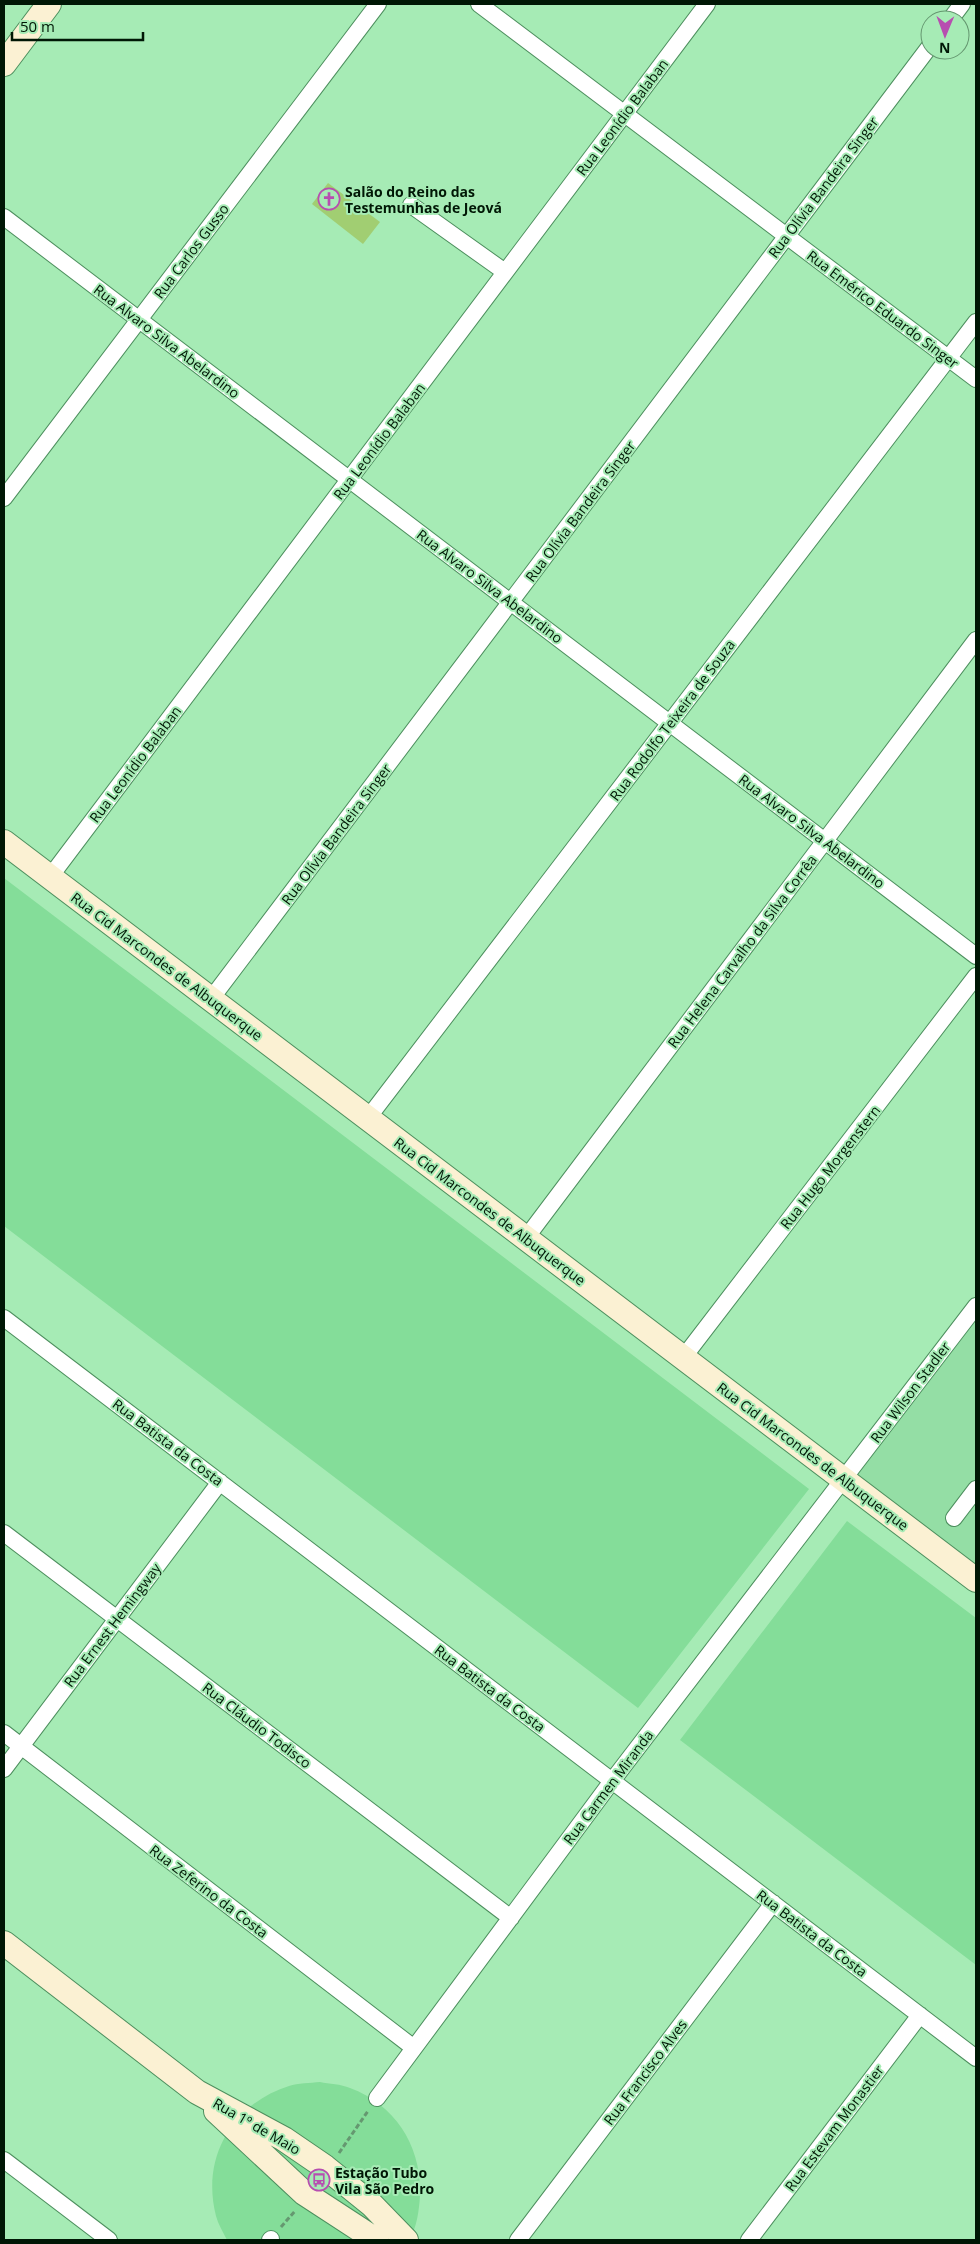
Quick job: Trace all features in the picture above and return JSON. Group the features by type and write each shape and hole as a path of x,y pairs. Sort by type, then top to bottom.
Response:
{"street":[{"path":"4,64 49,4"},
{"name":"Rua Carlos Gusso","path":"4,498 378,4"},
{"name":"Rua Emérico Eduardo Singer","path":"479,4 976,379"},
{"name":"Rua Leonídio Balaban","path":"50,877 707,4"},
{"name":"Rua Olívia Bandeira Singer","path":"211,999 920,59"},
{"path":"411,205 505,272"},
{"name":"Rua Alvaro Silva Abelardino","path":"4,217 976,956"},
{"name":"Rua Rodolfo Teixeira de Souza","path":"368,1118 976,322"},
{"name":"Rua Helena Carvalho da Silva Corrêa","path":"526,1238 976,640"},
{"name":"Rua Cid Marcondes de Albuquerque","path":"4,842 976,1580"},
{"name":"Rua Hugo Morgenstern","path":"683,1358 976,976"},
{"name":"Rua Wilson Stadler","path":"843,1479 976,1306"},
{"name":"Rua Batista da Costa","path":"4,1318 976,2058"},
{"name":"Rua Carmen Miranda","path":"377,2098 612,1781 843,1479"},
{"name":"Rua Ernest Hemingway","path":"4,1769 220,1482"},
{"path":"954,1518 976,1490"},
{"name":"Rua Cláudio Todisco","path":"4,1533 511,1918"},
{"name":"Rua Zeferino da Costa","path":"4,1733 414,2048"},
{"name":"Rua Francisco Alves","path":"518,2240 773,1903"},
{"name":"Rua 1º de Maio","path":"4,1944 198,2092 230,2125 304,2193 376,2240"},
{"name":"Rua Estevam Monastier","path":"749,2240 920,2015"},
{"name":"Rua 1º de Maio","path":"198,2092 284,2139 325,2167 372,2205 406,2240"},
{"path":"4,2160 109,2240"}],"path":[{"path":"337,2157 377,2098"}],"shaded area":[{"path":"4,878 809,1489 638,1708 4,1226"},
{"path":"976,1306 976,1580 843,1479"},
{"path":"847,1521 976,1618 976,1965 680,1740"},
{"path":"320,2082 346,2087 366,2096 381,2105 403,2130 411,2145 416,2161 420,2196 416,2224 409,2240 227,2240 217,2219 212,2194 217,2154 226,2136 237,2120 251,2106 269,2094 293,2085"}],"building":[{"path":"328,183 380,222 363,244 312,204"}],"place":[{"name":"Salão do Reino das Testemunhas de Jeová","path":"329,199"},
{"name":"Estação Tubo Vila São Pedro","path":"319,2180"}]}
